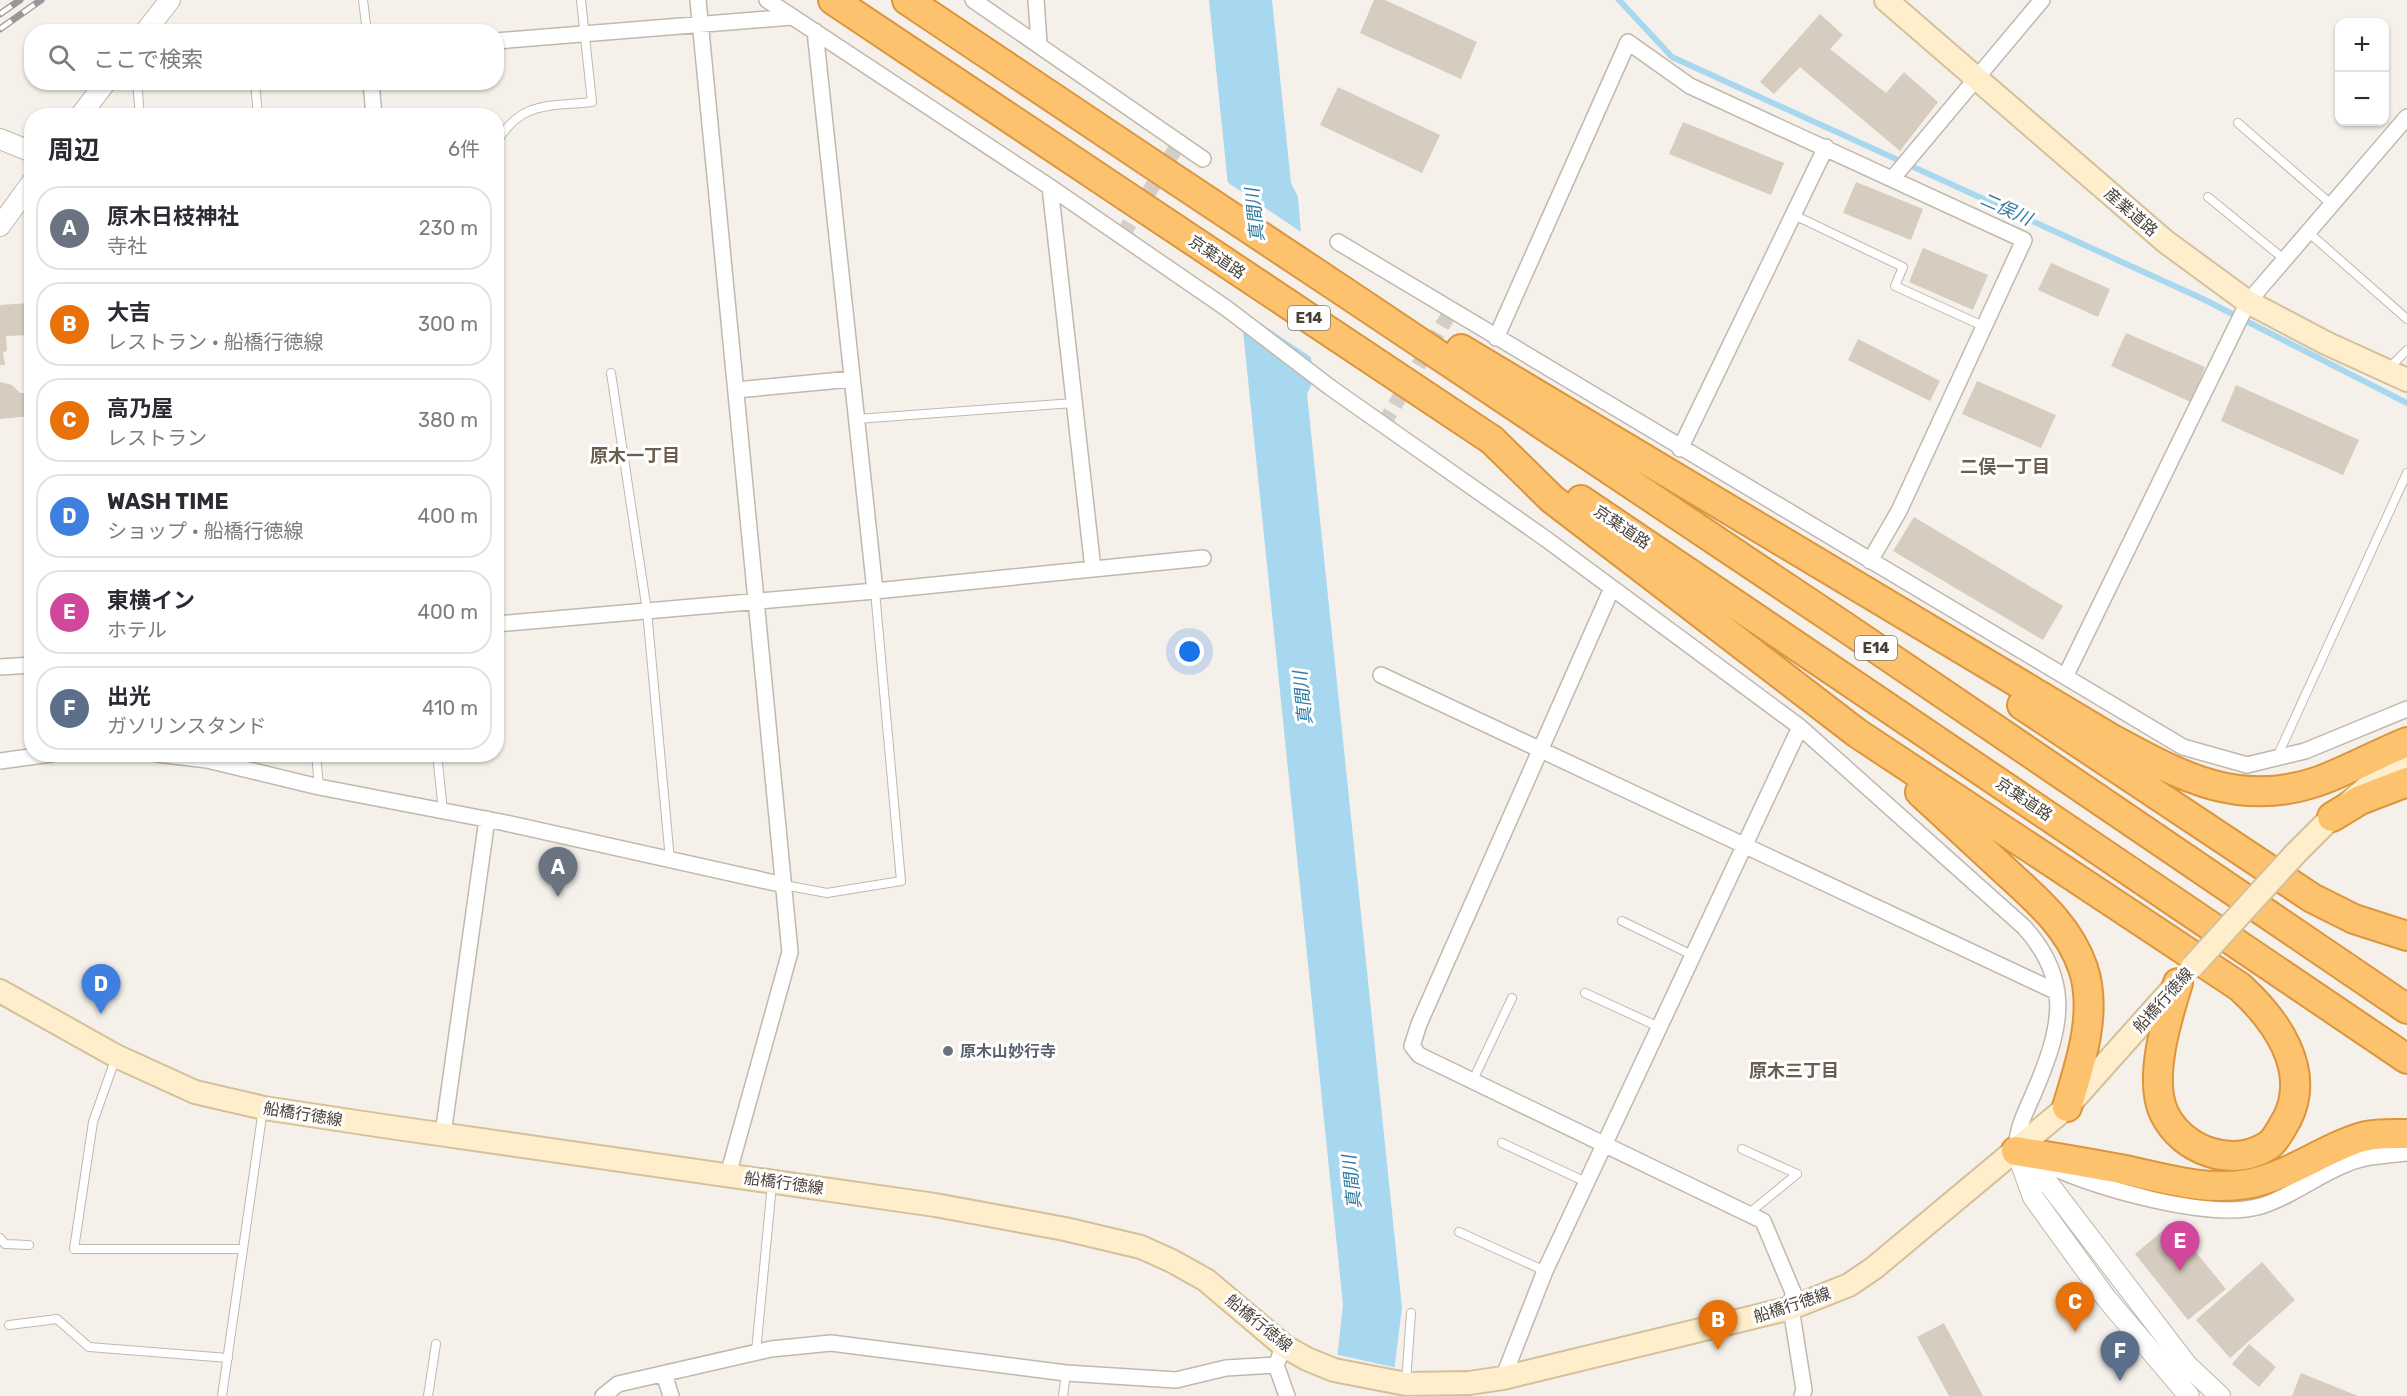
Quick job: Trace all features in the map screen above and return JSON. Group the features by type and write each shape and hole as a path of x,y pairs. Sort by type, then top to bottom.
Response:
{"highway":[{"name":"京葉道路","path":"833,0 1813,654 2407,1059"},
{"name":"E14","path":"907,0 1835,621 2407,1010"},
{"path":"1343,291 1442,337 2112,739 2175,773 2211,786 2247,792 2286,790 2319,781 2407,742"},
{"path":"1492,440 1552,500 1857,733 2240,987 2259,1005 2274,1024 2295,1067 2295,1090 2290,1113 2271,1143 2255,1152 2236,1156 2195,1148 2176,1132 2164,1113 2158,1069 2168,1016 2185,975"},
{"path":"1760,526 2078,744 2312,898 2354,919 2407,936"},
{"path":"1857,733 2049,911 2068,935 2083,969 2087,995 2082,1058 2067,1107"},
{"path":"2379,775 2407,764"},
{"path":"2331,817 2360,800 2407,782"},
{"path":"2016,1151 2074,1160 2179,1183 2229,1187 2251,1183 2290,1170 2338,1146 2368,1136 2407,1134"}],"main road":[{"name":"産業道路","path":"1886,0 2166,242 2248,302 2397,375"},
{"name":"船橋行徳線","path":"0,991 116,1056 195,1092 264,1108 772,1181 1010,1218 1141,1247 1206,1280 1280,1355 1403,1388 1469,1383 1503,1378 1791,1308 1849,1285 1874,1268 2067,1107 2295,854 2331,817 2407,753"}],"street":[{"path":"152,24 170,0"},
{"path":"698,0 790,952 728,1175"},
{"path":"767,0 1050,187 1226,308 1331,388 1612,588 1800,727 2024,927 2042,947 2057,992 2056,1033 2051,1053 2020,1124 2016,1151 2033,1197 2106,1298 2189,1396"},
{"path":"973,0 1039,43 1203,159"},
{"path":"1036,0 1039,43"},
{"path":"1892,179 2043,0"},
{"path":"504,40 792,17"},
{"path":"815,31 875,591"},
{"path":"1496,338 1628,42 1690,86 2024,240 1899,511 1870,561"},
{"path":"86,108 100,90"},
{"path":"372,90 373,108"},
{"path":"2066,675 2248,302 2407,117"},
{"path":"0,139 24,149"},
{"path":"1680,448 1826,147"},
{"path":"1050,187 1093,569"},
{"path":"0,226 24,193"},
{"path":"1338,242 2183,747 2247,765 2306,751 2407,709"},
{"path":"736,390 852,379"},
{"path":"504,623 875,591 1203,558"},
{"path":"1612,588 1419,1024 1412,1047 1419,1055 1472,1082 1763,1221 1794,1292 1791,1308 1804,1390 1802,1396"},
{"path":"0,667 24,666"},
{"path":"1381,675 2057,992"},
{"path":"1503,1378 1545,1271 1800,727"},
{"path":"0,761 24,758"},
{"path":"225,762 319,787 487,819 784,885"},
{"path":"443,1134 487,819"},
{"path":"2016,1151 2082,1181 2187,1206 2241,1210 2263,1205 2293,1192 2346,1164 2373,1156 2407,1153"},
{"path":"2016,1151 2048,1183 2187,1365 2220,1396"},
{"path":"603,1396 618,1384 756,1352 831,1343 1066,1373 1176,1380 1280,1355 1287,1396"},
{"path":"664,1374 671,1396"}],"lane":[{"path":"363,0 366,24"},
{"path":"504,132 513,120 527,109 592,102 581,0"},
{"path":"138,90 139,108"},
{"path":"256,90 257,108"},
{"path":"2238,123 2331,204"},
{"path":"2208,197 2284,259"},
{"path":"1794,215 1903,267 1895,285 1983,326"},
{"path":"2308,232 2407,319"},
{"path":"2397,375 2407,350"},
{"path":"611,373 647,611 670,860"},
{"path":"856,419 1073,403"},
{"path":"2276,758 2407,473"},
{"path":"784,885 827,893 901,881 875,591"},
{"path":"317,762 319,787"},
{"path":"438,762 443,811"},
{"path":"1622,921 1692,955"},
{"path":"1585,993 1659,1026"},
{"path":"1472,1082 1512,998"},
{"path":"116,1056 93,1122 74,1249 243,1249"},
{"path":"222,1396 264,1108"},
{"path":"1502,1143 1586,1182"},
{"path":"1742,1149 1797,1174 1748,1214"},
{"path":"756,1352 772,1181"},
{"path":"1459,1232 1545,1271"},
{"path":"0,1238 5,1244 29,1245"},
{"path":"1403,1388 1411,1313"},
{"path":"9,1325 57,1319 88,1347 228,1358"},
{"path":"428,1396 436,1344"},
{"path":"1063,1396 1066,1373"}],"water":[{"name":"真間川","path":"1209,0 1272,0 1291,183 1298,197 1313,381 1307,394 1402,1308 1391,1396 1333,1396 1343,1305"}],"pier":[{"path":"1224,180 1304,234 1315,360 1237,307"},
{"path":"1334,1354 1397,1368 1394,1396 1330,1396"}],"building":[{"path":"1374,0 1385,0 1477,42 1461,79 1360,33"},
{"path":"1820,14 1843,35 1830,49 1886,93 1904,72 1938,102 1900,151 1800,67 1774,94 1760,82"},
{"path":"1338,87 1440,135 1422,173 1320,125"},
{"path":"1683,122 1784,163 1771,195 1669,154"},
{"path":"1856,182 1923,209 1911,240 1843,213"},
{"path":"1923,248 1988,275 1973,310 1909,282"},
{"path":"2051,263 2110,289 2098,317 2038,290"},
{"path":"24,303 24,335 6,336 7,351 3,352 5,365 0,365 0,305"},
{"path":"2126,333 2205,367 2191,402 2111,366"},
{"path":"1858,339 1940,381 1930,401 1848,360"},
{"path":"1977,381 2056,415 2041,448 1962,414"},
{"path":"0,382 12,385 20,393 24,393 24,417 0,419"},
{"path":"2236,385 2359,440 2343,475 2221,421"},
{"path":"1914,517 2063,606 2043,640 1893,551"},
{"path":"2172,1223 2226,1289 2188,1320 2135,1254"},
{"path":"2262,1262 2295,1300 2230,1358 2196,1320"},
{"path":"1944,1323 1983,1396 1949,1396 1917,1337"},
{"path":"2249,1344 2276,1367 2259,1387 2232,1364"},
{"path":"2301,1373 2358,1396 2292,1396"}],"waterway":[{"name":"二俣川","path":"1619,0 1672,57 2203,299 2407,403"}],"tunnel":[{"path":"1122,236 1179,143"},
{"path":"1383,425 1451,311"}],"railway":[{"path":"0,14 20,0"},
{"path":"0,29 41,0"}],"place":[{"name":"原木日枝神社","path":"558,897"},
{"name":"WASH TIME","path":"101,1014"},
{"name":"原木山妙行寺","path":"948,1051"},
{"name":"東横イン","path":"2180,1271"},
{"name":"高乃屋","path":"2075,1332"},
{"name":"大吉","path":"1718,1350"},
{"name":"出光","path":"2120,1381"}],"district":[{"name":"原木一丁目","path":"635,456"},
{"name":"二俣一丁目","path":"2005,467"},
{"name":"原木三丁目","path":"1794,1071"}]}
